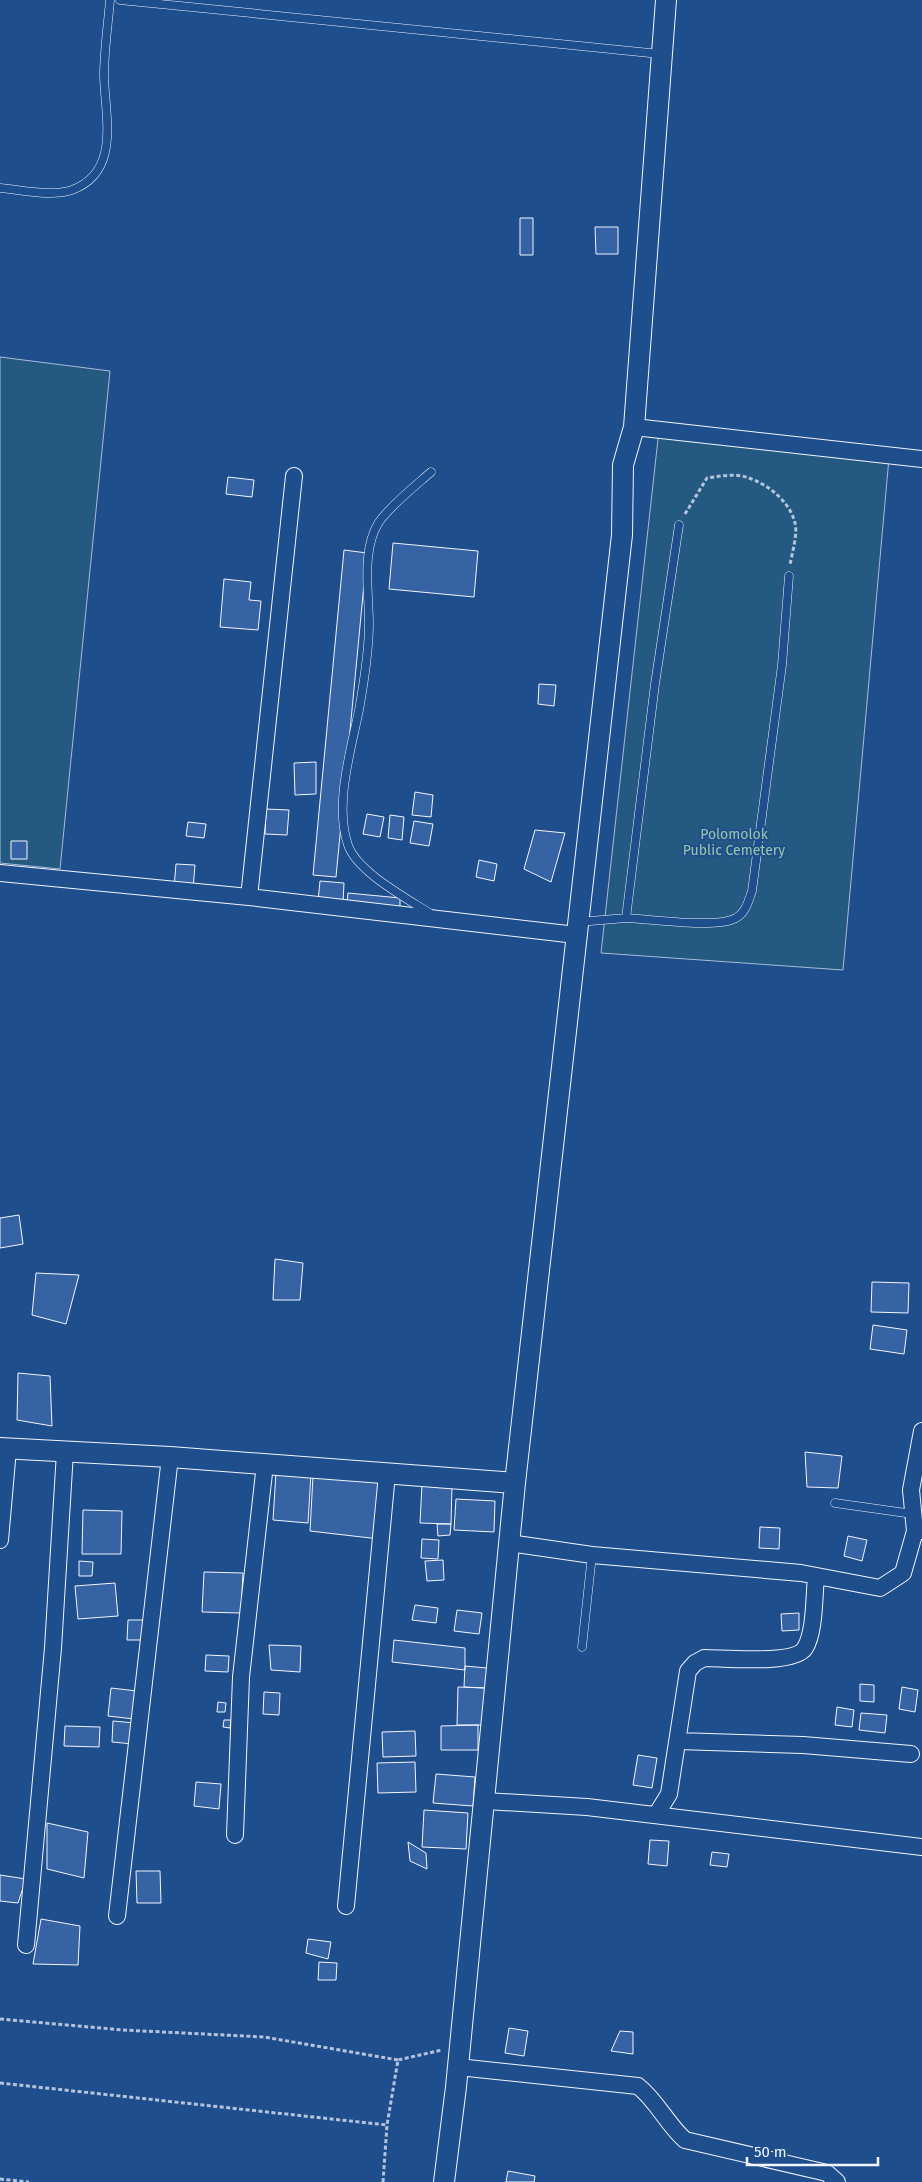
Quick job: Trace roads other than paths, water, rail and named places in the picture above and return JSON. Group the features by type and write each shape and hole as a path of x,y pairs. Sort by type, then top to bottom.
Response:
{"street":[{"path":"444,2182 458,2067 515,1483 622,535 623,465 634,427 660,54 666,0"},
{"path":"634,427 922,459"},
{"path":"249,897 294,476"},
{"path":"0,873 249,897 442,921 577,929"},
{"path":"509,1543 592,1555 802,1573 880,1588 902,1573 918,1531 913,1514 911,1490 922,1432"},
{"path":"0,1540 4,1448 170,1457 515,1483"},
{"path":"26,1945 53,1648 65,1452"},
{"path":"118,1916 170,1457"},
{"path":"235,1836 241,1677 265,1464"},
{"path":"346,1906 387,1474"},
{"path":"656,1815 669,1794 688,1671 695,1663 704,1658 777,1659 798,1655 804,1650 810,1638 816,1576"},
{"path":"678,1742 802,1745 911,1754"},
{"path":"484,1801 587,1807 922,1847"},
{"path":"458,2067 638,2086 647,2093 674,2130 685,2140 827,2173 838,2182"}],"lane":[{"path":"0,188 51,192 71,190 89,181 102,165 107,147 104,74 110,0"},
{"path":"120,0 660,54"},
{"path":"431,472 410,490 379,522 369,549 369,643 359,709 345,774 344,829 348,847 365,869 442,921"},
{"path":"626,918 655,684 679,525"},
{"path":"577,929 626,918 720,923 736,918 745,909 752,892 779,684 789,576"},
{"path":"835,1503 913,1514"},
{"path":"582,1648 592,1555"}],"park label":[{"name":"Polomolok Public Cemetery","path":"734,842"}]}
